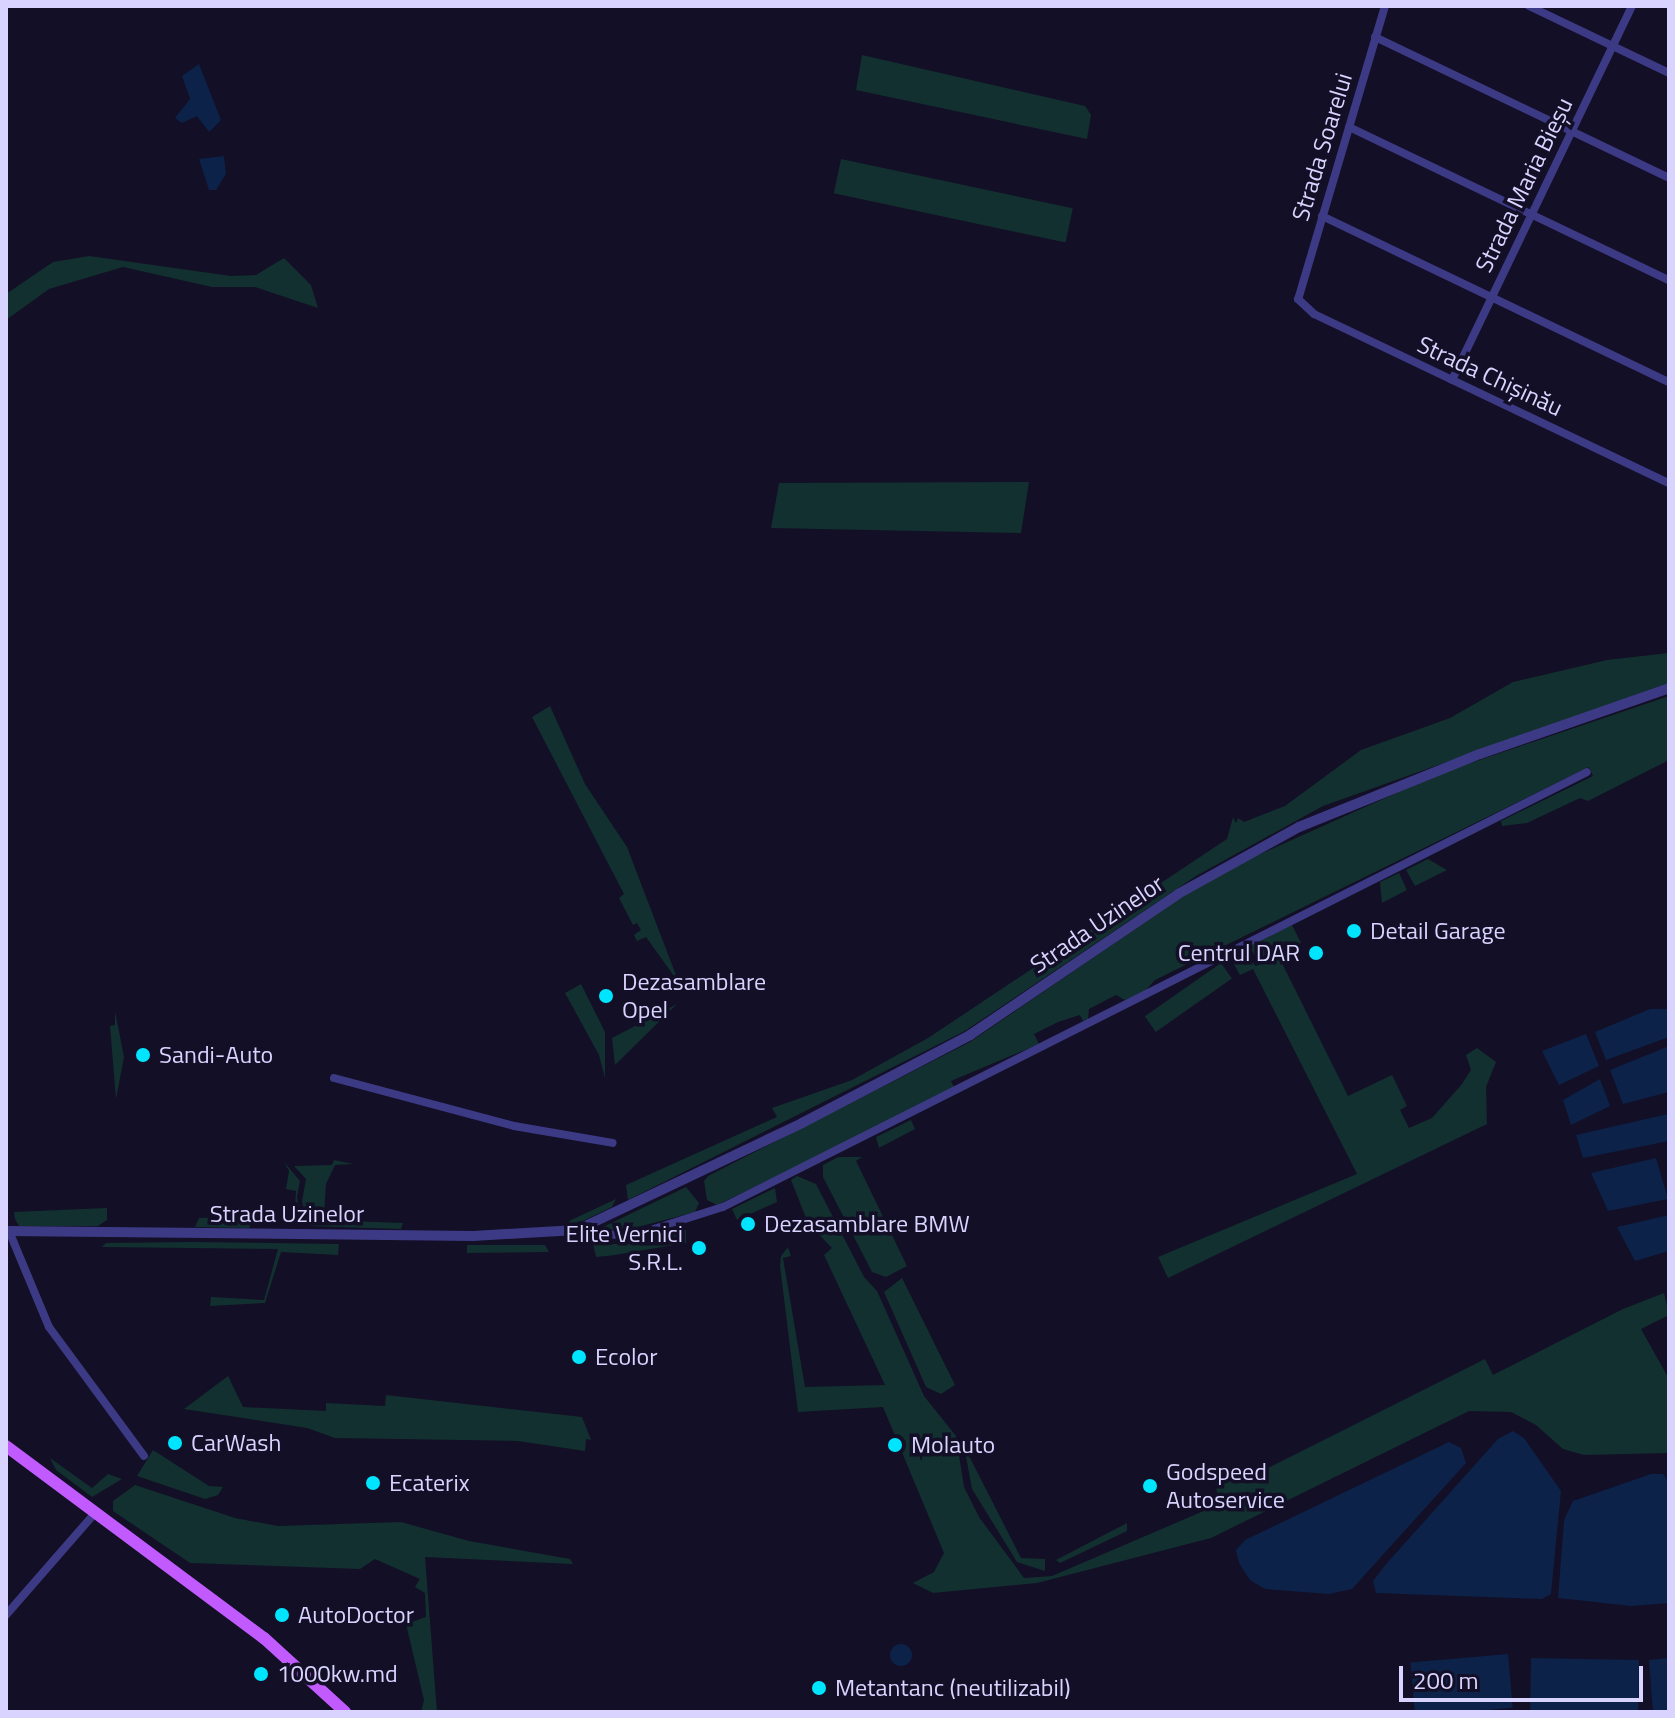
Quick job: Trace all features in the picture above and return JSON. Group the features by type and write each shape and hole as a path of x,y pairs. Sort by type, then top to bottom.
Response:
{"main road":[{"path":"6,1446 264,1638 345,1712"}],"street":[{"name":"Strada Soarelui","path":"1298,299 1385,6"},
{"path":"1529,6 1669,73"},
{"name":"Strada Maria Bieșu","path":"1452,380 1632,6"},
{"path":"1375,37 1669,178"},
{"path":"1349,127 1669,280"},
{"path":"1322,216 1669,382"},
{"name":"Strada Chișinău","path":"1298,299 1314,314 1669,483"},
{"name":"Strada Uzinelor","path":"565,1233 802,1123 970,1035 1178,894 1299,827 1480,754 1669,688"},
{"name":"Strada Uzinelor","path":"144,1456 49,1327 8,1231 635,1235 723,1207 1587,772"},
{"path":"334,1078 514,1126 613,1143"},
{"path":"6,1615 96,1512"}],"green space":[{"path":"862,55 1085,106 1091,115 1087,139 856,90"},
{"path":"841,159 1073,208 1066,243 834,193"},
{"path":"89,256 231,276 256,275 284,258 311,285 318,308 255,287 212,287 123,267 49,289 6,320 6,294 53,262"},
{"path":"1029,482 1021,533 771,528 779,483"},
{"path":"1669,653 1669,683 1323,806 1196,876 965,1031 628,1200 626,1185 777,1117 772,1108 852,1080 928,1038 1227,839 1233,817 1236,823 1238,818 1244,822 1285,806 1361,750 1450,718 1513,682 1607,660"},
{"path":"1669,696 1669,760 1588,801 1580,798 1527,823 1502,826 1501,821 1593,776 1589,767 1155,980 1145,991 1125,1000 1116,995 1089,1009 1088,1019 1083,1021 1080,1015 1034,1034 1039,1044 951,1081 954,1087 845,1143 717,1205 707,1200 704,1181 708,1176 970,1042 1194,889 1247,860 1441,773"},
{"path":"550,706 585,784 627,847 679,983 646,937 637,941 634,935 641,930 637,923 633,925 619,898 624,894 532,717"},
{"path":"1428,859 1447,870 1415,886 1406,870"},
{"path":"1399,873 1407,890 1382,903 1380,882"},
{"path":"1292,925 1301,943 1278,955 1348,1096 1392,1075 1407,1106 1400,1110 1409,1128 1432,1118 1462,1084 1471,1070 1466,1055 1477,1048 1496,1062 1486,1087 1487,1124 1168,1278 1158,1257 1357,1174 1253,969 1240,975 1231,959 1241,951 1256,966 1260,964 1249,946"},
{"path":"1221,963 1232,979 1156,1032 1145,1016"},
{"path":"581,984 605,1032 605,1078 599,1055 565,993"},
{"path":"677,1004 615,1065 612,1038"},
{"path":"115,1011 124,1057 116,1099 110,1026 115,1025"},
{"path":"911,1120 915,1129 879,1148 876,1137"},
{"path":"838,1157 862,1157 856,1161 907,1266 886,1277 872,1272 823,1177 823,1165"},
{"path":"334,1160 353,1164 335,1165 326,1184 324,1214 351,1221 403,1223 401,1229 308,1226 302,1201 306,1179 294,1166 332,1165"},
{"path":"284,1162 300,1181 297,1197 302,1225 294,1224 296,1191 286,1189 289,1171"},
{"path":"797,1176 816,1184 864,1277 877,1291 924,1396 956,1436 964,1487 979,1517 1024,1578 1052,1576 1206,1510 1218,1498 1215,1481 1232,1473 1242,1481 1485,1359 1493,1375 1623,1309 1664,1293 1669,1315 1641,1329 1669,1379 1669,1453 1584,1455 1563,1449 1536,1425 1511,1412 1469,1411 1211,1538 1037,1583 933,1593 913,1583 934,1572 944,1553 883,1407 798,1412 780,1266 781,1256 788,1247 791,1256 783,1258 805,1387 885,1385 824,1255 832,1248 808,1223 791,1180"},
{"path":"686,1187 699,1203 695,1212 619,1232 603,1227"},
{"path":"775,1188 777,1202 737,1220 732,1209"},
{"path":"616,1199 612,1207 570,1227 569,1221"},
{"path":"107,1208 107,1220 98,1226 19,1226 14,1212"},
{"path":"199,1218 253,1220 249,1228 195,1227"},
{"path":"686,1230 686,1243 615,1255 596,1257 593,1244 627,1244"},
{"path":"106,1243 339,1244 338,1255 281,1252 265,1303 210,1306 211,1297 264,1300 278,1249 102,1247"},
{"path":"467,1245 545,1245 549,1252 467,1253"},
{"path":"902,1278 955,1385 941,1394 926,1387 884,1292"},
{"path":"228,1376 243,1407 326,1411 326,1403 385,1406 386,1395 582,1417 591,1440 586,1439 585,1451 518,1441 335,1438 307,1428 184,1409"},
{"path":"964,1446 1021,1558 1045,1559 1045,1571 1017,1562 972,1489"},
{"path":"153,1450 209,1486 223,1487 218,1495 205,1499 137,1476"},
{"path":"50,1458 92,1488 108,1474 122,1479 92,1497 56,1470"},
{"path":"135,1485 235,1518 278,1526 401,1522 469,1541 570,1559 573,1564 425,1557 437,1712 421,1712 424,1700 406,1624 426,1617 425,1593 415,1587 420,1579 375,1559 360,1569 190,1563 113,1511 113,1501"},
{"path":"1127,1523 1127,1531 1060,1563 1056,1560"}],"water":[{"path":"199,64 221,120 209,132 197,116 182,123 175,118 190,99 182,76"},
{"path":"224,156 226,174 216,190 209,190 199,159"},
{"path":"1650,1009 1668,1009 1669,1037 1606,1060 1595,1032"},
{"path":"1586,1034 1599,1066 1559,1085 1542,1051"},
{"path":"1669,1046 1669,1092 1623,1104 1610,1070"},
{"path":"1600,1079 1610,1106 1571,1125 1563,1100"},
{"path":"1668,1114 1669,1141 1583,1158 1576,1135"},
{"path":"1656,1158 1668,1199 1608,1211 1591,1173"},
{"path":"1669,1215 1669,1251 1635,1261 1617,1227"},
{"path":"1513,1431 1524,1438 1561,1491 1551,1594 1542,1599 1376,1593 1373,1581 1387,1563 1498,1439"},
{"path":"1449,1442 1461,1448 1466,1463 1352,1589 1329,1594 1265,1589 1250,1580 1239,1563 1236,1550 1245,1540"},
{"path":"1651,1474 1663,1474 1669,1483 1669,1603 1631,1606 1558,1598 1564,1520 1573,1501"},
{"path":"901,1644 909,1647 912,1655 909,1663 901,1666 893,1663 890,1655 893,1647"},
{"path":"1508,1654 1513,1708 1415,1712 1410,1663"},
{"path":"1531,1658 1639,1660 1638,1712 1530,1712"},
{"path":"1669,1658 1669,1712 1653,1712 1649,1660"}],"place":[{"name":"Detail Garage","path":"1354,931"},
{"name":"Centrul DAR","path":"1316,953"},
{"name":"Dezasamblare Opel","path":"606,996"},
{"name":"Sandi-Auto","path":"143,1055"},
{"name":"Dezasamblare BMW","path":"748,1224"},
{"name":"Elite Vernici S.R.L.","path":"699,1248"},
{"name":"Ecolor","path":"579,1357"},
{"name":"CarWash","path":"175,1443"},
{"name":"Molauto","path":"895,1445"},
{"name":"Ecaterix","path":"373,1483"},
{"name":"Godspeed Autoservice","path":"1150,1486"},
{"name":"AutoDoctor","path":"282,1615"},
{"name":"1000kw.md","path":"261,1674"},
{"name":"Metantanc (neutilizabil)","path":"819,1688"}]}
